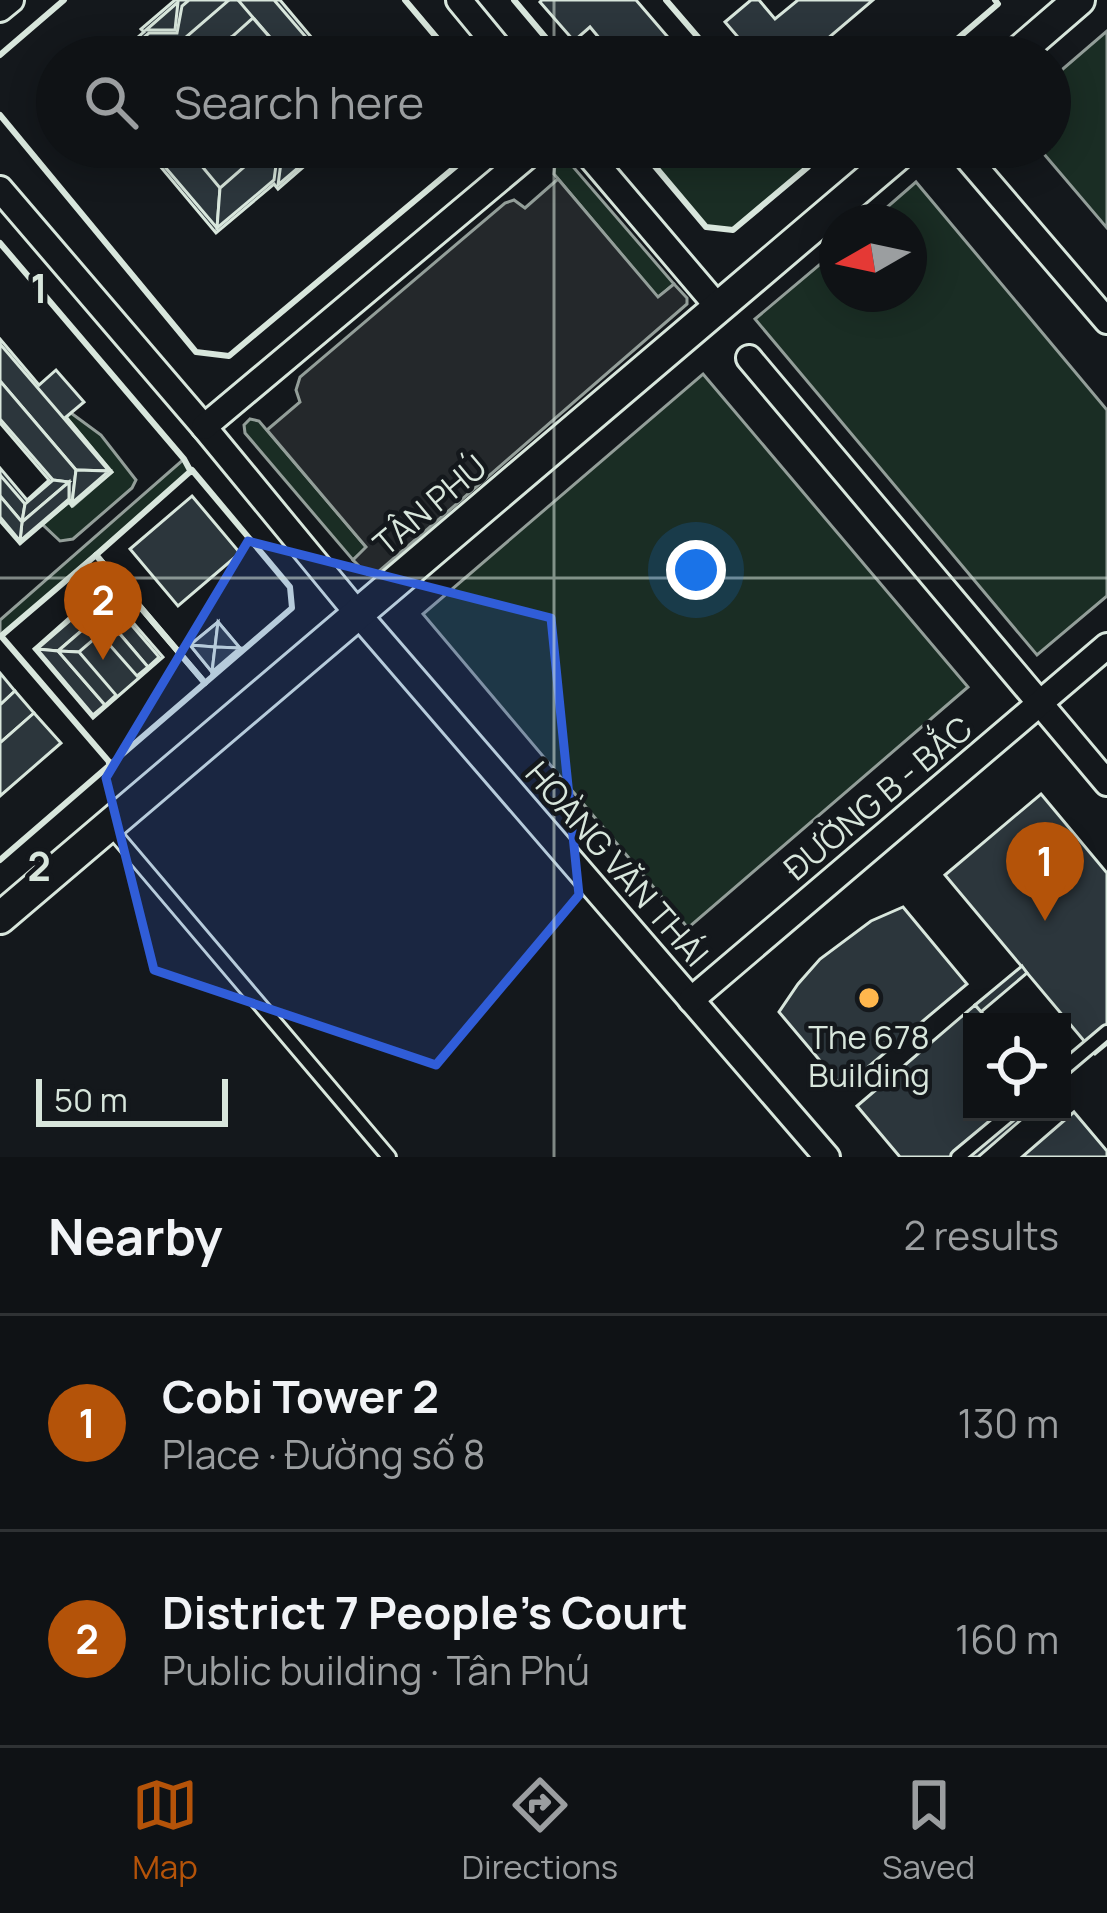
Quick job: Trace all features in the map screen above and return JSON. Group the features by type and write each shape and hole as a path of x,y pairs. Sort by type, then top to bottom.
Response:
{"street":[{"path":"0,9 11,0"},
{"path":"459,0 489,36"},
{"path":"1037,36 1079,0"},
{"path":"204,427 513,168"},
{"path":"600,168 718,307"},
{"name":"TÂN PHÚ","path":"0,918 882,168"},
{"path":"976,168 1107,321"},
{"name":"HOÀNG VĂN THÁI","path":"0,189 358,614 827,1157"},
{"path":"749,358 1107,783"},
{"name":"ĐƯỜNG B - BẮC","path":"691,1000 1107,646"}],"lane":[{"path":"109,826 389,1157"},
{"path":"1071,1062 1107,1032"},
{"path":"958,1157 1001,1121"}],"highlighted area":[{"path":"248,541 551,618 579,895 436,1065 154,970 106,778"}],"green space":[{"path":"1107,31 1107,228 1056,168 1071,168 1071,62"},
{"path":"555,168 574,168 674,284 658,298 554,174"},
{"path":"656,168 807,168 733,230 706,227"},
{"path":"916,182 1107,410 1107,596 1037,655 755,319 819,265 819,312 927,312 927,204 891,204"},
{"path":"703,374 968,687 688,928 423,614"},
{"path":"71,413 101,435 136,480 73,539 60,541 42,524 69,502 73,506 112,472 66,417"},
{"path":"250,419 259,421 367,548 353,560 245,433 244,425"},
{"path":"184,459 192,470 0,637 0,620"}],"shaded area":[{"path":"558,179 658,297 674,284 687,304 377,573 367,574 353,560 366,547 267,430 300,402 296,390 300,377 505,203 514,200 525,208"}],"building":[{"path":"175,0 280,0 310,36 139,36 144,32 141,29"},
{"path":"189,0 229,0 187,36 146,36 177,33 182,6"},
{"path":"238,0 274,0 305,36 269,36"},
{"path":"636,0 667,36 598,36 590,27 580,36 570,36 540,2"},
{"path":"751,0 759,0 775,19 798,0 873,0 831,36 737,36 725,22"},
{"path":"178,2 175,30 146,30"},
{"path":"253,18 269,36 233,36"},
{"path":"162,168 302,168 278,189 274,184 216,233"},
{"path":"166,168 203,168 220,188 217,228"},
{"path":"243,168 276,168 274,180 217,228 220,188"},
{"path":"280,168 298,168 278,185"},
{"path":"0,339 39,385 56,370 84,402 66,417 112,472 20,544 0,521 0,468 27,500 49,480 0,423"},
{"path":"0,344 109,471 76,470 0,381"},
{"path":"0,381 76,470 72,503 69,482 53,480 0,419"},
{"path":"76,470 109,471 72,503"},
{"path":"0,475 25,504 22,522 0,496"},
{"path":"53,480 69,482 22,522 25,504"},
{"path":"69,482 69,499 20,541 22,522"},
{"path":"0,496 22,522 20,541 0,517"},
{"path":"192,496 240,553 178,606 130,549"},
{"path":"103,588 163,657 93,718 34,649"},
{"path":"103,592 159,657 148,667 102,613"},
{"path":"103,592 102,613 58,651 37,649"},
{"path":"102,613 100,634 79,652 58,651"},
{"path":"102,613 148,667 137,676 100,634"},
{"path":"218,622 240,648 212,672 190,645"},
{"path":"218,622 215,647 190,645"},
{"path":"218,622 240,648 215,647"},
{"path":"190,645 215,647 212,672"},
{"path":"215,647 240,648 212,672"},
{"path":"37,649 58,651 105,705 93,715"},
{"path":"58,651 79,652 116,695 105,705"},
{"path":"0,673 15,691 0,705"},
{"path":"15,691 34,713 0,743 0,705"},
{"path":"34,713 61,743 0,796 0,743"},
{"path":"1041,794 1107,873 1107,1044 1095,1054 1071,1025 1071,1013 1061,1013 945,875"},
{"name":"The 678 Building","path":"903,907 967,984 843,1088 779,1012 820,959 871,921"},
{"path":"1022,966 1027,973 981,1012 975,1005"},
{"path":"963,1015 963,1121 1020,1121 978,1157 900,1157 857,1106"},
{"path":"1074,1112 1107,1157 1022,1157 1064,1121 1071,1121"}],"wall":[{"path":"0,55 64,0"},
{"path":"405,0 435,36"},
{"path":"514,0 544,36"},
{"path":"666,0 697,36"},
{"path":"961,36 998,4 995,0"},
{"path":"0,115 36,159"},
{"path":"44,168 196,352 229,356 454,168"},
{"path":"656,168 706,227 733,230 807,168"},
{"path":"0,243 191,472"},
{"path":"192,470 290,587 292,608 205,683 96,555 192,470"},
{"path":"96,555 205,683 111,764 1,636 96,555"},
{"path":"0,860 109,763"}],"place":[{"name":"District 7 People's Court","path":"103,660"},
{"name":"Cobi Tower 2","path":"1045,921"},
{"name":"The 678 Building","path":"869,998"}]}
